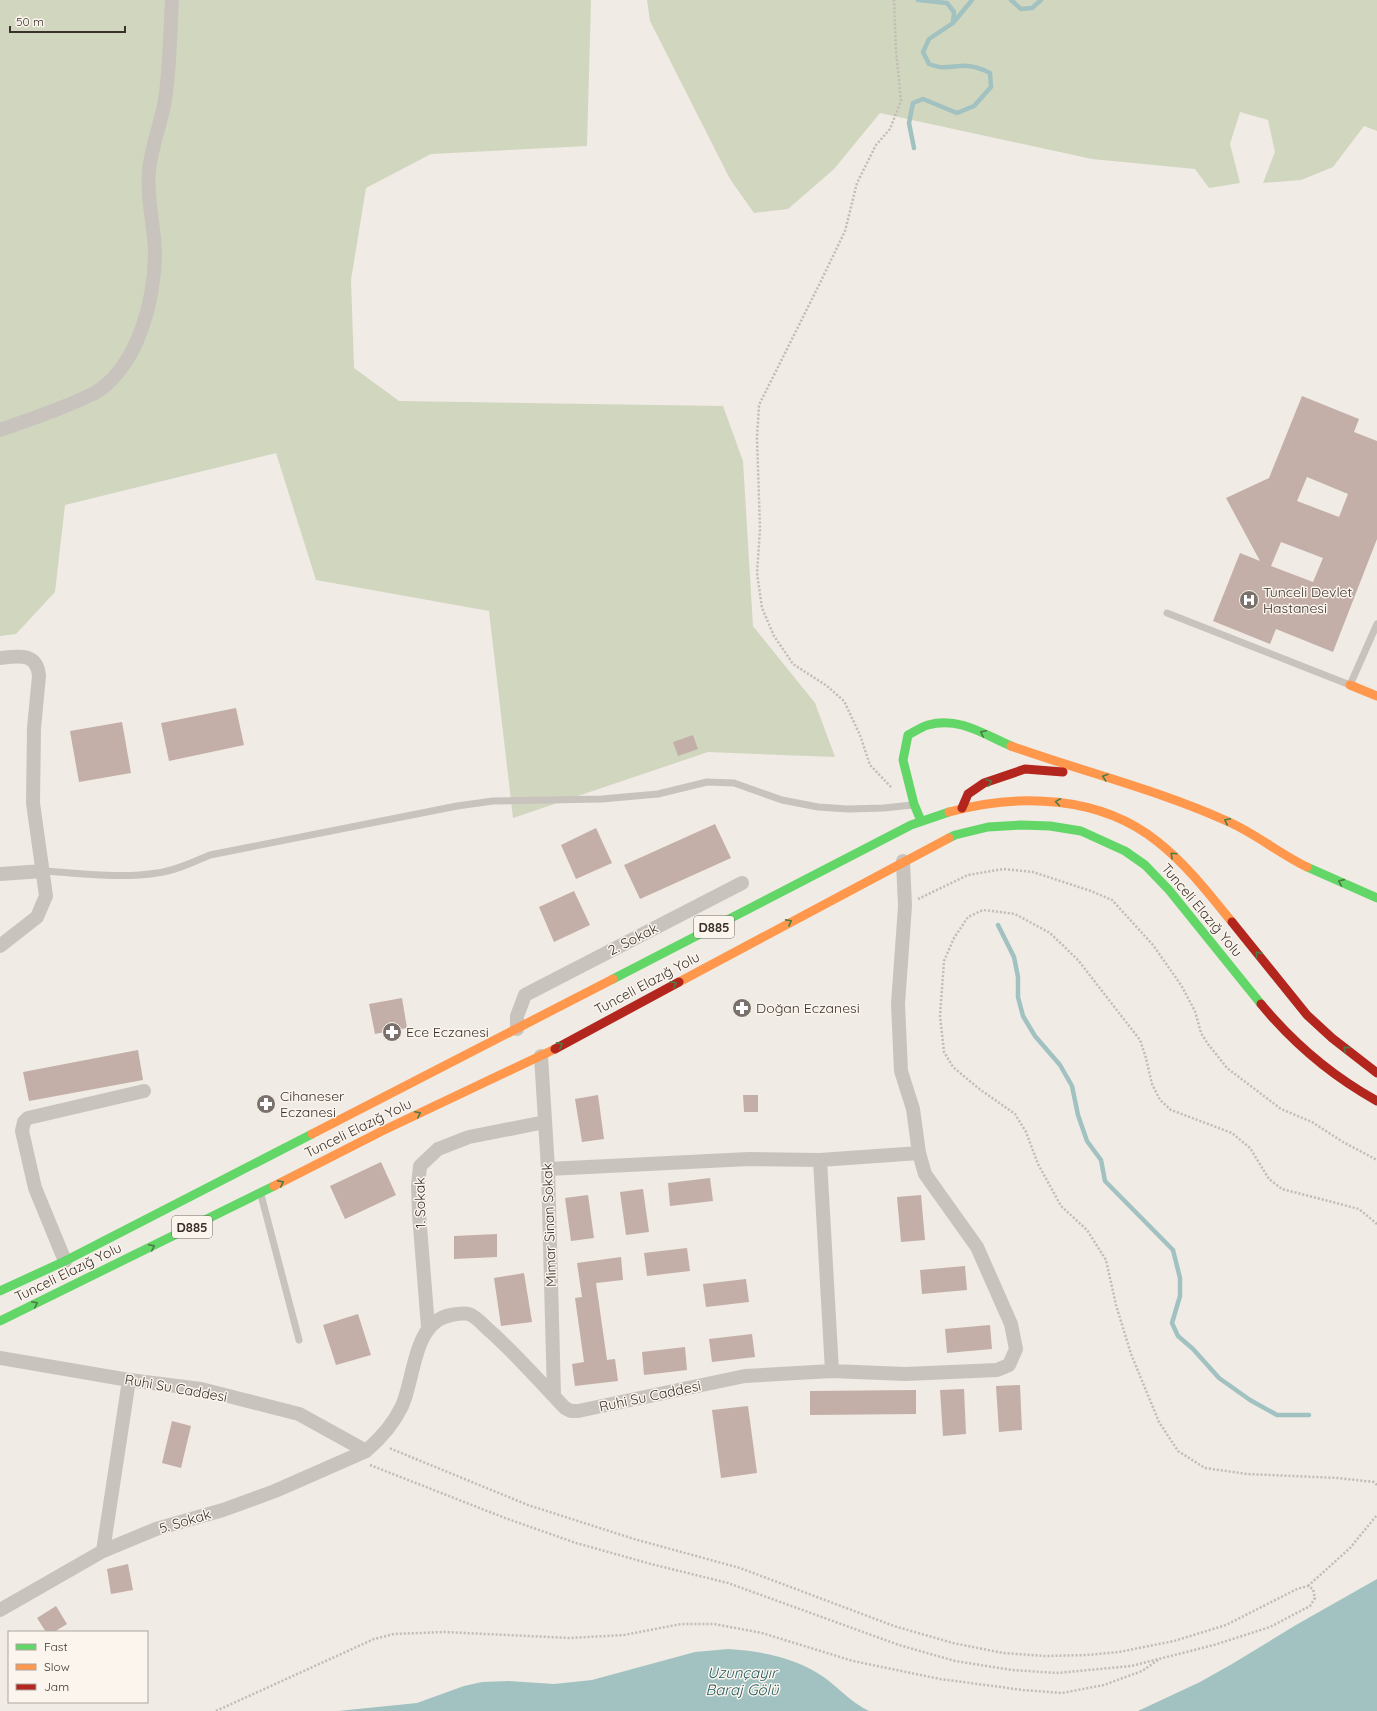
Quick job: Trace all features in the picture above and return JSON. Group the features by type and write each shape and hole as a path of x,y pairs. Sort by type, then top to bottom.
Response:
{"main road":[{"path":"1350,686 1370,683"},
{"path":"1350,686 1377,696"},
{"path":"921,821 914,804 903,760 908,735 928,725 952,723 974,728 1010,746 1055,762 1164,795 1230,822 1297,862 1377,898"},
{"path":"962,808 968,794 984,783 1025,770 1058,770 1160,805"},
{"name":"Tunceli Elazığ Yolu","path":"0,1290 65,1261 921,821 962,808 993,801 1024,799 1055,801 1087,807 1102,812 1139,829 1164,846 1190,871 1308,1015 1347,1051 1377,1073"},
{"name":"Tunceli Elazığ Yolu","path":"0,1321 382,1131 541,1056 903,861 955,835 988,827 1021,824 1050,826 1082,831 1125,851 1145,865 1169,890 1281,1028 1309,1054 1354,1088 1377,1101"}],"street":[{"path":"0,430 85,398 100,390 114,378 131,353 143,326 150,298 155,257 148,172 167,81 172,0"},
{"path":"0,658 16,656 26,657 33,660 38,668 39,676 34,728 33,803 46,896 37,917 2,943"},
{"name":"Ruhi Su Caddesi","path":"428,1328 438,1319 447,1316 469,1314 504,1344 565,1408 571,1411 578,1411 745,1376 832,1371 905,1374 997,1370 1010,1365 1016,1349 1011,1324 977,1247 925,1174 919,1153 913,1109 901,1071 898,1004 905,906 903,861"},
{"path":"0,874 43,871"},
{"name":"2. Sokak","path":"517,1029 517,1016 525,994 742,884"},
{"name":"Mimar Sinan Sokak","path":"541,1056 548,1169 554,1395"},
{"path":"65,1261 35,1188 22,1131 24,1122 28,1118 144,1091"},
{"name":"1. Sokak","path":"428,1328 419,1214 418,1186 420,1166 438,1149 469,1137 545,1122"},
{"path":"548,1169 749,1159 820,1160 919,1153"},
{"path":"820,1160 832,1371"},
{"path":"371,1447 392,1422 402,1407 409,1388 423,1335 428,1328"},
{"name":"Ruhi Su Caddesi","path":"0,1358 129,1380 201,1389 299,1414 371,1447"},
{"path":"103,1551 129,1380"},
{"name":"5. Sokak","path":"0,1610 103,1551 156,1529 223,1510 274,1492 351,1458 371,1447"}],"lane":[{"path":"1166,613 1350,686 1377,624"},
{"path":"43,871 127,876 158,873 185,866 210,855 457,806 493,801 602,799 658,794 707,782 734,783 782,800 818,807 855,809 884,808 914,804"},
{"path":"260,1193 299,1340"}],"path":[{"path":"892,787 870,765 860,736 844,701 827,686 793,664 774,636 762,608 757,573 760,529 757,438 759,405 845,231 857,183 876,145 890,129 902,101 896,50 894,0"},
{"path":"905,906 968,875 1003,869 1033,872 1092,891 1112,900 1153,945 1181,985 1195,1010 1201,1033 1227,1068 1281,1109 1312,1122 1343,1142 1377,1160"},
{"path":"1377,1224 1359,1209 1282,1189 1269,1179 1250,1148 1232,1133 1171,1110 1160,1100 1152,1084 1140,1040 1078,960 1050,933 1015,914 983,910 968,917 954,938 944,961 940,1016 944,1052 953,1067 978,1088 1016,1114 1026,1132 1038,1164 1061,1206 1087,1230 1106,1260 1116,1305 1131,1354 1159,1422 1178,1451 1205,1468 1247,1474 1338,1478 1374,1482 1377,1486"},
{"path":"371,1447 528,1505 634,1539 740,1568 894,1626 953,1643 1003,1652 1045,1656 1087,1655 1119,1652 1174,1641 1226,1625 1297,1588 1308,1586 1350,1548 1377,1515"},
{"path":"351,1458 504,1518 569,1540 651,1564 728,1583 899,1645 955,1661 1012,1670 1058,1673 1131,1666 1214,1645 1270,1627 1310,1606 1315,1598 1313,1589 1308,1586"},
{"path":"216,1711 374,1639 394,1634 444,1632 570,1638 624,1635 681,1624 714,1624 762,1633 852,1661 940,1679 1062,1693 1104,1685 1142,1671 1161,1659"}],"green space":[{"path":"0,0 591,0 587,146 431,154 366,188 351,280 354,368 399,401 723,406 743,461 753,626 815,703 835,757 708,752 513,818 489,611 316,580 276,453 65,505 55,592 16,634 0,636"},
{"path":"647,0 1377,0 1377,131 1364,126 1333,167 1301,180 1263,183 1275,152 1268,120 1240,112 1230,144 1240,183 1209,188 1195,169 1092,159 880,113 834,169 788,209 754,213 730,179 650,21"}],"water":[{"path":"1377,1579 1377,1711 1138,1711 1200,1682"},
{"name":"Uzunçayır Baraj Gölü","path":"728,1649 766,1654 803,1665 825,1678 852,1700 869,1711 338,1711 417,1703 464,1686 482,1682 509,1681 554,1684 592,1680 695,1652"}],"building":[{"path":"1302,396 1359,419 1354,432 1377,441 1377,539 1333,652 1276,629 1270,644 1213,621 1240,553 1260,561 1226,498 1269,478","holes":["1307,477 1348,494 1339,517 1297,501","1281,542 1323,558 1313,582 1271,566"]},
{"path":"236,708 244,745 169,761 161,723"},
{"path":"122,722 131,773 79,782 70,731"},
{"path":"693,735 698,749 678,756 673,742"},
{"path":"715,824 731,858 640,899 624,865"},
{"path":"596,828 612,863 576,879 561,845"},
{"path":"574,891 590,925 554,942 539,907"},
{"path":"402,998 407,1028 375,1034 369,1004"},
{"path":"138,1050 143,1080 29,1101 23,1072"},
{"path":"598,1095 604,1139 582,1142 575,1099"},
{"path":"743,1095 758,1095 758,1112 744,1112"},
{"path":"381,1162 396,1195 345,1219 330,1186"},
{"path":"710,1178 713,1201 670,1206 668,1183"},
{"path":"643,1189 649,1232 626,1235 620,1192"},
{"path":"588,1195 594,1238 571,1241 565,1198"},
{"path":"921,1195 925,1240 901,1242 897,1197"},
{"path":"497,1234 497,1257 454,1259 454,1236"},
{"path":"687,1248 690,1271 647,1276 644,1253"},
{"path":"621,1257 623,1280 596,1283 607,1360 615,1359 618,1381 575,1386 572,1364 584,1362 575,1298 582,1297 577,1263"},
{"path":"965,1266 967,1290 922,1294 920,1270"},
{"path":"524,1273 532,1322 501,1326 494,1278"},
{"path":"746,1279 749,1302 706,1307 703,1284"},
{"path":"358,1314 371,1355 336,1365 323,1325"},
{"path":"990,1325 992,1349 947,1353 945,1329"},
{"path":"752,1334 755,1357 712,1362 709,1339"},
{"path":"685,1347 687,1370 644,1375 642,1352"},
{"path":"1020,1385 1022,1430 999,1432 996,1386"},
{"path":"964,1389 966,1434 943,1436 940,1390"},
{"path":"916,1390 916,1414 810,1415 810,1391"},
{"path":"748,1406 757,1473 721,1478 712,1410"},
{"path":"172,1421 191,1426 181,1468 162,1463"},
{"path":"128,1564 133,1590 111,1594 107,1569"},
{"path":"56,1606 67,1624 56,1631 45,1631 37,1618"}],"waterway":[{"path":"914,148 909,123 913,103 923,99 957,113 974,106 991,87 990,73 975,67 941,67 929,64 923,52 929,39 953,23 954,12 947,3 918,0"},
{"path":"953,23 972,0"},
{"path":"1011,0 1021,9 1032,8 1041,0"},
{"path":"998,925 1014,957 1018,977 1018,997 1023,1016 1035,1036 1060,1065 1072,1086 1078,1115 1087,1141 1101,1160 1105,1181 1173,1250 1180,1278 1180,1296 1172,1323 1178,1336 1193,1349 1219,1378 1250,1400 1277,1415 1309,1415"}],"traffic: fast":[{"path":"921,821 914,804 903,760 908,735 928,725 950,723 971,728 1011,746"},
{"path":"613,979 911,825 949,812"},
{"path":"949,838 955,835 988,827 1021,825 1050,826 1081,831 1125,851 1145,865 1169,890 1261,1004"},
{"path":"1307,867 1377,898"},
{"path":"0,1291 65,1261 312,1134"},
{"path":"0,1321 274,1186"}],"traffic: slow":[{"path":"1350,685 1377,696"},
{"path":"1011,746 1176,800 1203,811 1239,827 1307,867"},
{"path":"949,812 1003,802 1030,801 1058,802 1085,807 1111,815 1135,826 1169,851 1197,880 1232,922"},
{"path":"679,982 949,838"},
{"path":"312,1134 613,979"},
{"path":"274,1186 382,1131 555,1049"}],"traffic: jam":[{"path":"962,808 968,794 984,783 1025,769 1063,772"},
{"path":"1232,922 1307,1015 1332,1038 1377,1073"},
{"path":"555,1049 679,982"},
{"path":"1261,1004 1287,1033 1314,1058 1345,1081 1377,1101"}],"place":[{"name":"Tunceli Devlet Hastanesi","path":"1249,600"},
{"name":"Doğan Eczanesi","path":"742,1008"},
{"name":"Ece Eczanesi","path":"392,1032"},
{"name":"Cihaneser Eczanesi","path":"266,1104"}]}
